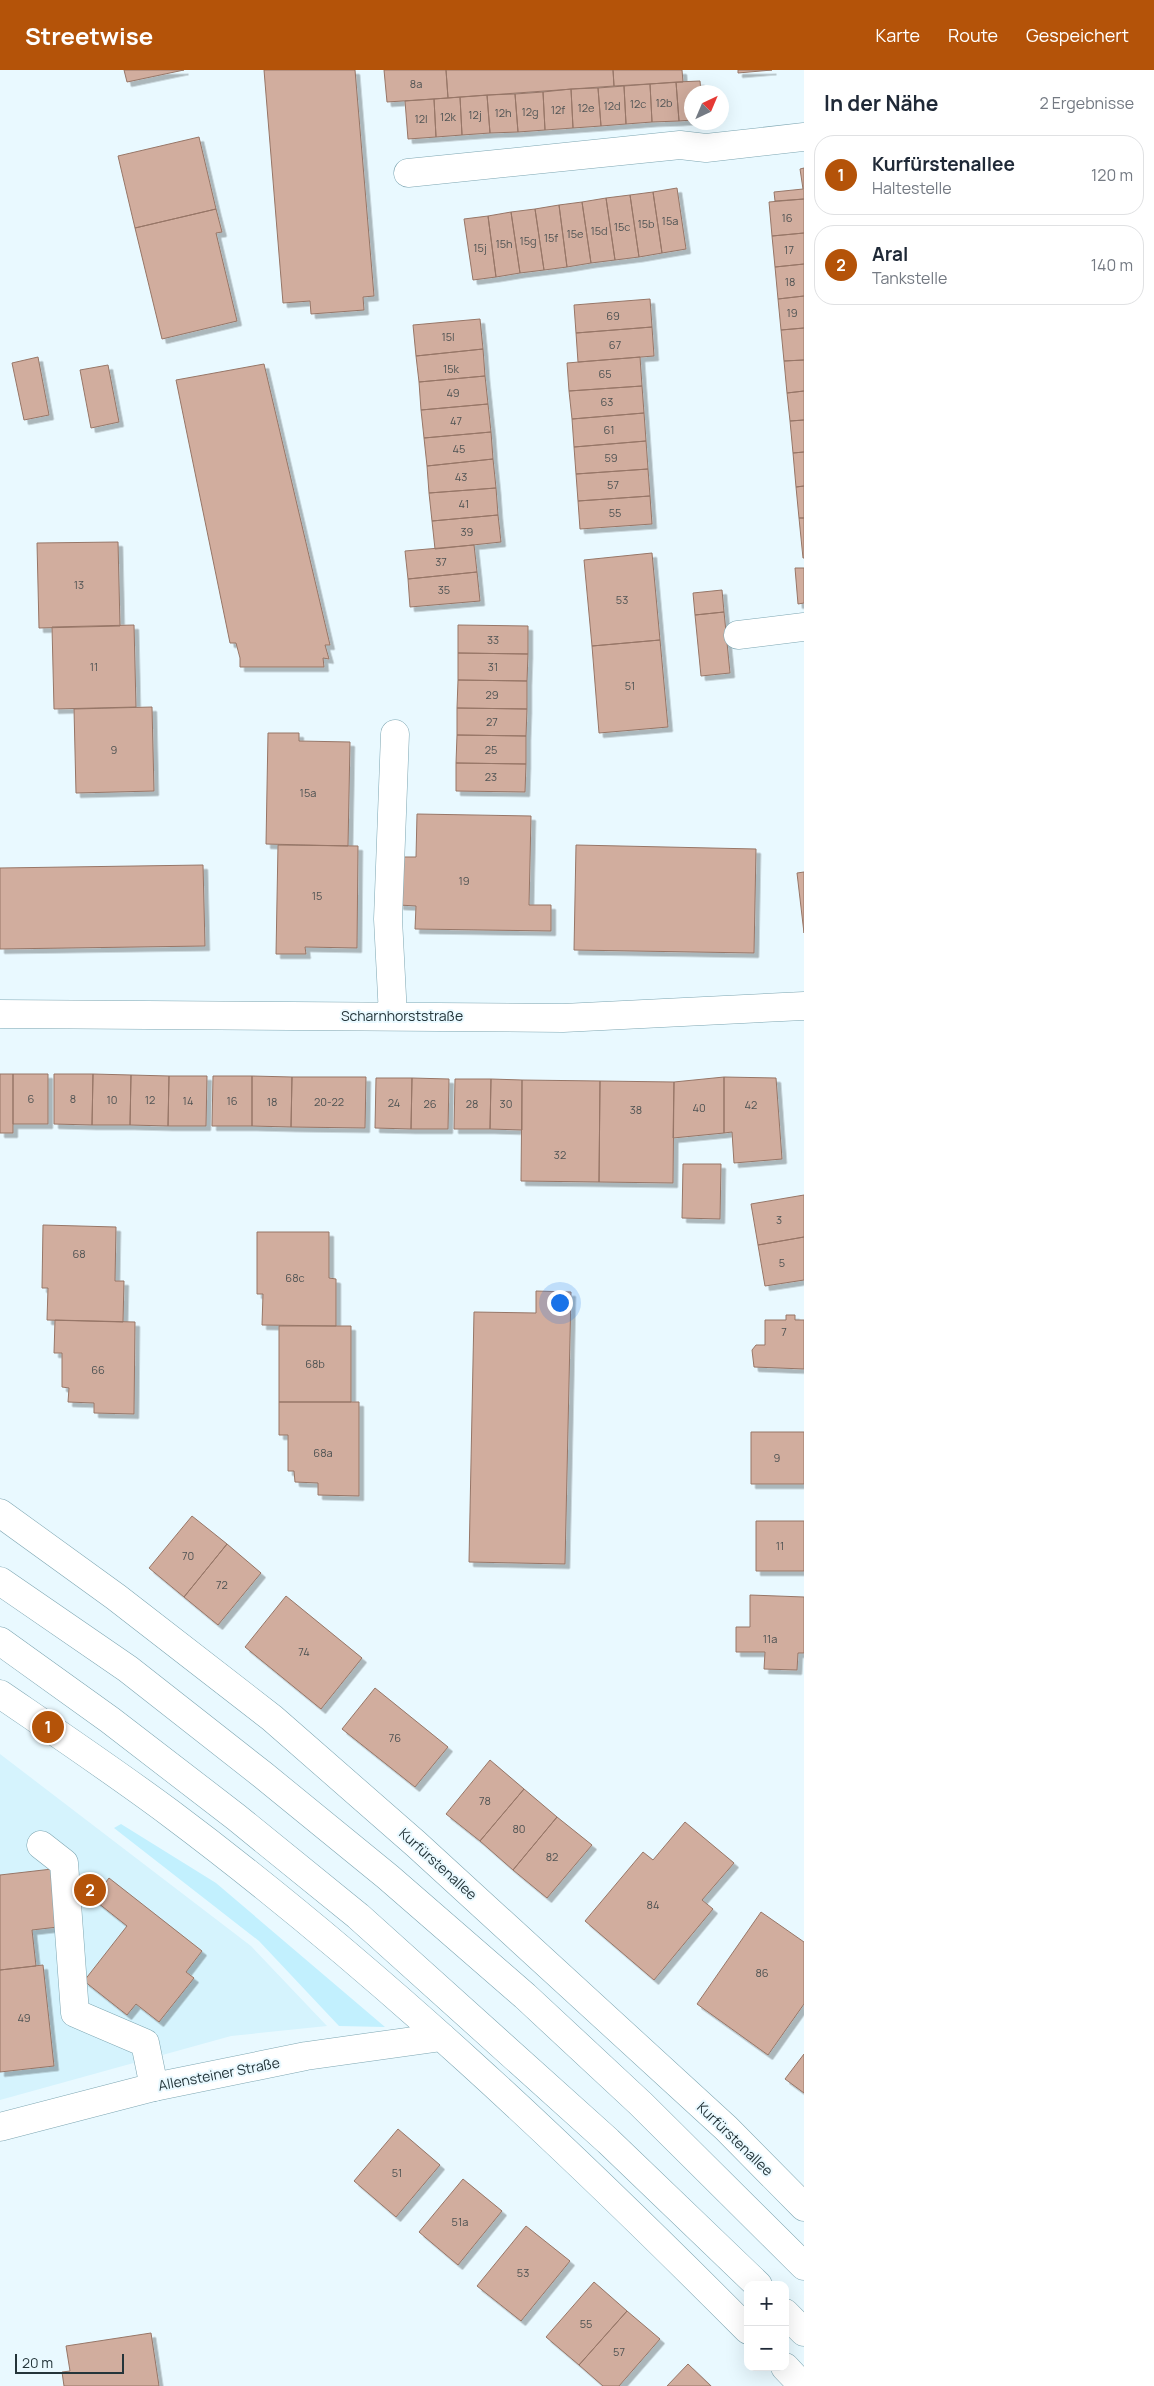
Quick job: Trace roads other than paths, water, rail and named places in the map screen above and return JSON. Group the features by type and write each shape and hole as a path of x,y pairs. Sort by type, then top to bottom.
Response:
{"main road":[{"path":"408,173 680,145 706,148 804,137"},
{"path":"738,635 804,627"},
{"path":"393,1016 388,919 395,734"},
{"name":"Scharnhorststraße","path":"0,1014 562,1018 804,1006"},
{"name":"Kurfürstenallee","path":"0,1513 116,1597 279,1724 416,1844 726,2128 804,2207"},
{"path":"0,1581 128,1670 285,1793 388,1877 525,1996 642,2104 804,2266"},
{"path":"0,1641 110,1720 196,1786 358,1916 608,2141 754,2281"},
{"path":"0,1694 170,1814 317,1930 442,2037 538,2124 744,2326"},
{"path":"41,1845 64,1864 75,2013 145,2043 154,2087"},
{"name":"Allensteiner Straße","path":"0,2126 154,2087 306,2056 442,2037"},
{"path":"789,2317 804,2332"},
{"path":"789,2371 804,2386"}],"place":[{"name":"Kurfürstenallee","path":"48,1727"},
{"name":"Aral","path":"90,1890"}]}
